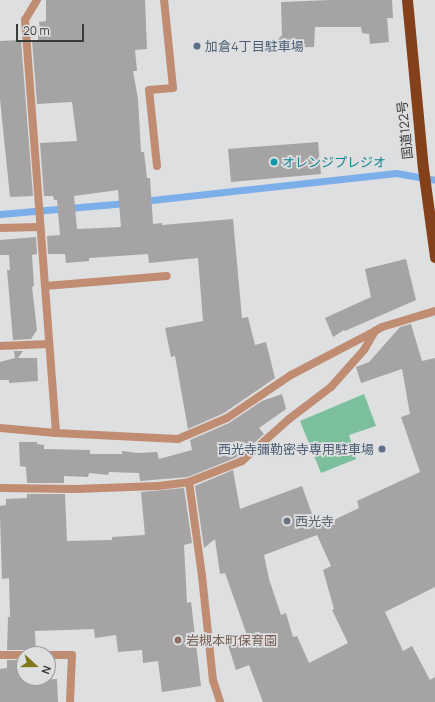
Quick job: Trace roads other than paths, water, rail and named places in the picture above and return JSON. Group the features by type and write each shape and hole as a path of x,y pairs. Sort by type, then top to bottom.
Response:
{"highway":[{"name":"国道122号","path":"407,0 423,168 435,257"}],"street":[{"path":"37,0 25,20 56,433"},
{"path":"158,166 149,90 173,88 164,0"},
{"path":"0,228 40,224"},
{"path":"45,286 166,276"},
{"path":"0,428 56,433 178,439 227,418 291,375 382,327 435,311"},
{"path":"0,488 75,489 158,486 189,482 242,461 331,387 364,350 374,331"},
{"path":"0,346 49,344"},
{"path":"189,482 202,576 213,680 220,702"},
{"path":"0,655 16,655"},
{"path":"56,655 72,655 70,702"}],"waterway":[{"path":"143,201 396,173 435,180"},
{"path":"0,214 127,203"}],"place":[{"name":"加倉4丁目駐車場","path":"197,46"},
{"name":"オレンジプレジオ","path":"274,162"},
{"name":"西光寺彌勒密寺専用駐車場","path":"382,449"},
{"name":"西光寺","path":"287,521"},
{"name":"岩槻本町保育園","path":"178,640"}]}
